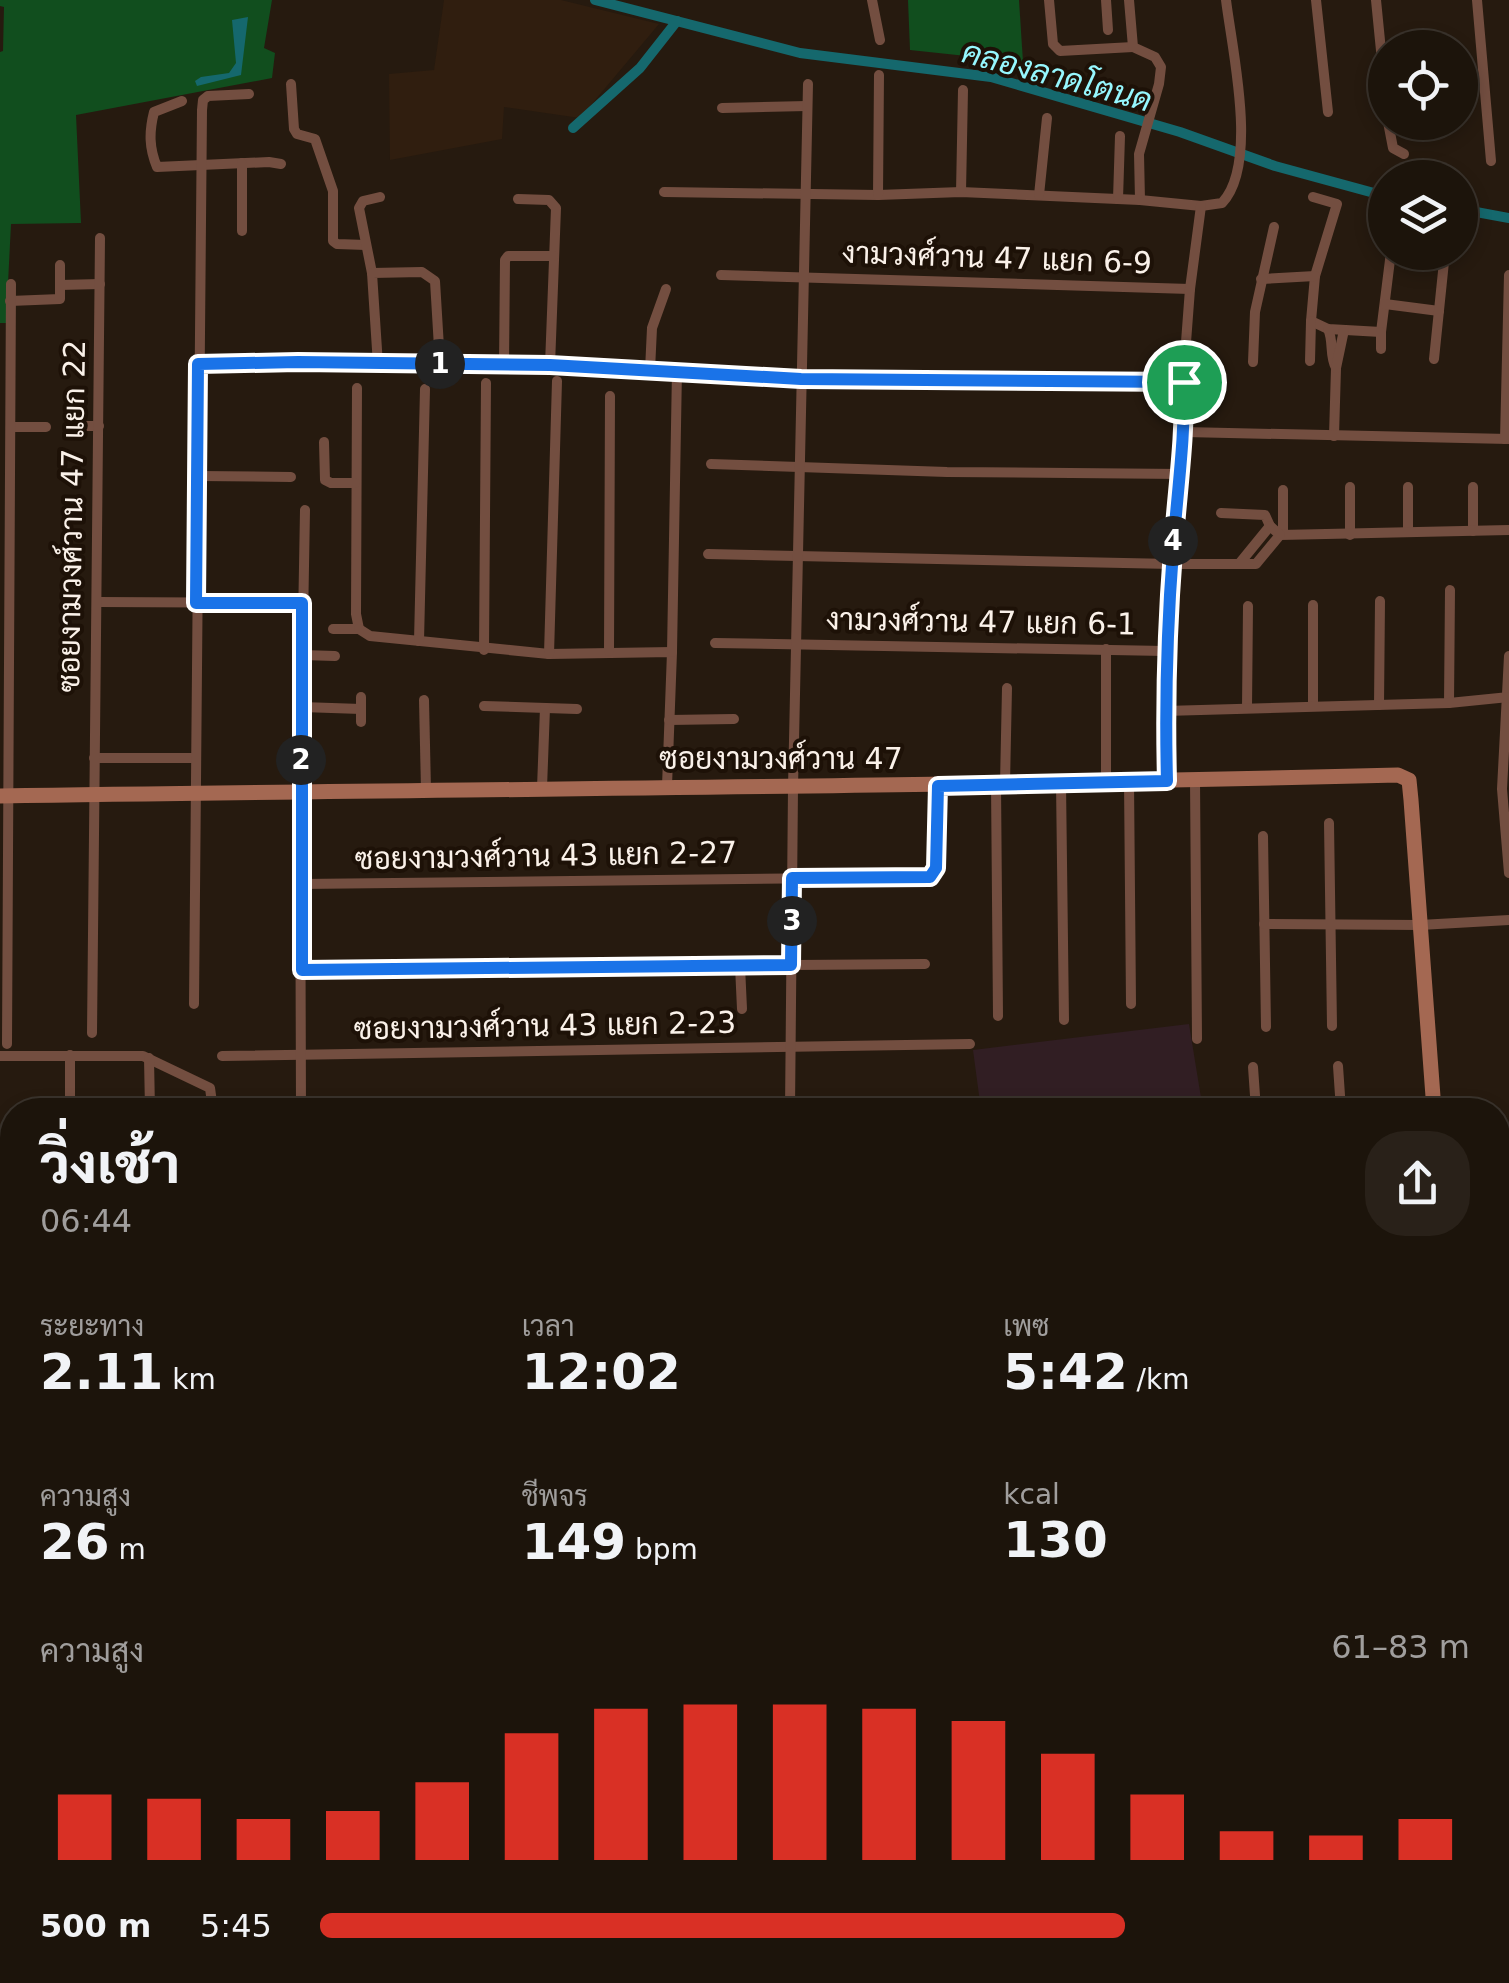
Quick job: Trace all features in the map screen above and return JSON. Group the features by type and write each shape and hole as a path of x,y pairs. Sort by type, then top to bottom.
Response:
{"street":[{"path":"872,0 880,40"},
{"path":"1048,0 1053,44 1060,51 1133,47 1155,58 1161,67 1140,154 1140,200"},
{"path":"1106,0 1108,30"},
{"path":"1128,0 1133,47"},
{"path":"664,192 878,196 961,192 1222,204 1240,166 1239,112 1226,0"},
{"path":"1316,0 1328,112"},
{"path":"1376,0 1379,30"},
{"path":"1477,0 1491,160"},
{"path":"878,196 880,76"},
{"path":"291,84 294,129 297,134 316,139 333,191 333,241 366,245"},
{"path":"790,1098 795,643 808,84"},
{"path":"961,192 962,90"},
{"path":"194,1004 203,100 208,96 249,94"},
{"path":"182,101 154,112 151,153 157,167 281,164"},
{"path":"722,108 807,106"},
{"path":"1040,195 1047,118"},
{"path":"1118,198 1120,136"},
{"path":"1391,140 1393,148 1404,154"},
{"path":"242,164 242,230"},
{"path":"1310,361 1315,276 1337,204 1313,197"},
{"path":"378,365 372,273 359,208 364,201 380,198"},
{"path":"518,198 554,203 550,365"},
{"path":"1167,781 1166,652 1185,432 1190,288 1202,206"},
{"path":"1252,362 1261,280 1274,227"},
{"name":"ซอยงามวงศ์วาน 47 แยก 22","path":"92,1033 100,238"},
{"path":"504,365 505,260 508,256 554,256"},
{"path":"10,301 60,298 60,265"},
{"path":"1380,349 1389,270"},
{"path":"1434,359 1444,270"},
{"path":"372,273 422,272 435,280 440,364"},
{"name":"งามวงศ์วาน 47 แยก 6-9","path":"721,275 1190,288"},
{"path":"1185,432 1507,439 1509,275"},
{"path":"1261,280 1315,276"},
{"path":"7,1044 4,796 11,284"},
{"path":"60,285 100,284"},
{"path":"650,370 652,328 666,288"},
{"path":"1384,304 1439,311"},
{"path":"1311,321 1328,328 1381,332"},
{"path":"1328,328 1336,368"},
{"path":"1334,436 1336,368 1344,330"},
{"path":"198,364 550,365 801,379 1184,382"},
{"path":"667,786 677,370"},
{"path":"550,654 557,380"},
{"path":"484,650 486,383"},
{"path":"357,388 359,629"},
{"path":"418,641 426,389"},
{"path":"610,396 610,652"},
{"path":"72,426 99,426"},
{"path":"11,427 46,427"},
{"path":"324,442 325,480 355,483"},
{"path":"711,464 799,469 1182,474"},
{"path":"198,476 291,477"},
{"path":"1408,487 1408,532"},
{"path":"1473,487 1473,531"},
{"path":"1350,488 1350,535"},
{"path":"708,554 1256,564 1281,534 1283,490"},
{"path":"301,1098 305,510"},
{"path":"1221,513 1265,515 1270,526 1281,534 1509,530"},
{"path":"1239,564 1270,526"},
{"path":"1449,703 1450,590"},
{"path":"1379,704 1380,601"},
{"path":"98,602 302,603"},
{"path":"1313,706 1314,605"},
{"path":"1247,708 1248,606"},
{"path":"334,630 359,629 370,636 484,650 550,654 672,652"},
{"name":"งามวงศ์วาน 47 แยก 6-1","path":"715,643 1166,652"},
{"path":"1106,649 1106,782"},
{"path":"302,656 335,656"},
{"path":"1509,656 1502,789 1509,874"},
{"path":"998,1016 1000,784 1007,688"},
{"path":"1165,711 1449,703 1508,697"},
{"path":"424,700 426,790"},
{"path":"484,706 578,709"},
{"path":"302,707 361,709"},
{"path":"542,788 544,708"},
{"path":"669,720 734,719"},
{"path":"94,758 196,758"},
{"name":"ซอยงามวงศ์วาน 47","path":"4,796 938,786 1404,776 1409,780 1411,800 1433,1098"},
{"path":"1195,780 1197,1039"},
{"path":"1129,782 1131,1004"},
{"path":"1061,783 1064,1020"},
{"name":"ซอยงามวงศ์วาน 43 แยก 2-27","path":"300,884 930,877 936,868 938,786"},
{"path":"1328,823 1332,1026"},
{"path":"1263,836 1266,1027"},
{"path":"1264,924 1420,925 1509,920"},
{"path":"302,970 926,964"},
{"path":"740,966 742,1009"},
{"name":"ซอยงามวงศ์วาน 43 แยก 2-23","path":"222,1056 970,1044"},
{"path":"70,1055 70,1098"},
{"path":"0,1056 149,1058 210,1088 211,1098"},
{"path":"149,1058 150,1098"},
{"path":"1338,1066 1340,1098"},
{"path":"1253,1067 1255,1098"}],"shaded area":[{"path":"444,0 561,0 659,24 580,118 504,107 502,139 390,160 389,74 434,70"},
{"path":"1189,1024 1201,1098 979,1098 973,1050"}],"green space":[{"path":"0,0 272,0 264,48 275,53 272,78 76,115 81,223 11,224 6,323 0,323 0,52 4,7"},
{"path":"908,0 1019,0 1023,62 910,50"}],"water":[{"path":"248,17 241,75 197,86 195,81 201,77 229,73 236,63 232,20"}],"waterway":[{"name":"คลองลาดโตนด","path":"595,0 800,53 991,77 1368,191"},
{"path":"573,128 640,68 677,21"},
{"name":"คลองลาดโตนด","path":"1478,212 1509,218"}],"route":[{"path":"198,364 550,365 801,379 1184,382 1185,432 1166,652 1167,781 938,786 936,868 930,877 792,878 791,965 302,970 302,603 196,603 198,364"}]}
